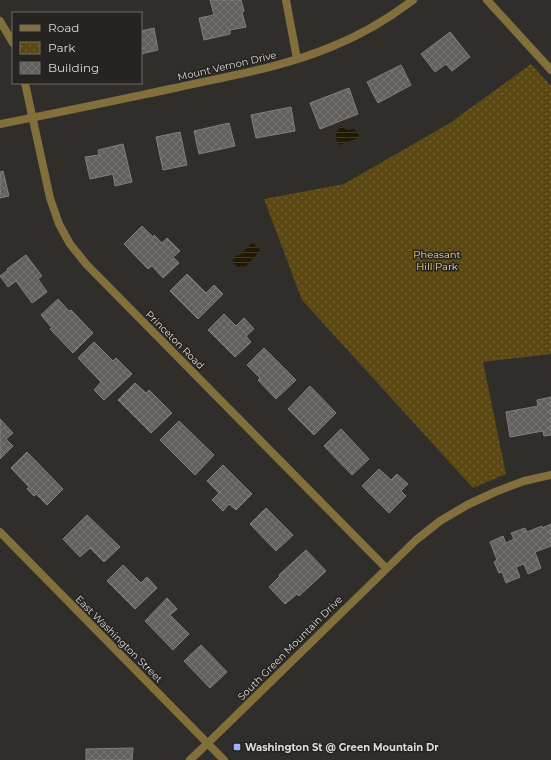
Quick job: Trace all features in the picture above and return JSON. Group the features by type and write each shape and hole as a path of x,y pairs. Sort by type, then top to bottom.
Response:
{"street":[{"path":"286,0 297,59"},
{"name":"Mount Vernon Drive","path":"0,124 243,73 297,59 331,47 364,32 396,13 413,0"},
{"path":"487,0 551,70"},
{"path":"0,21 12,41"},
{"name":"Princeton Road","path":"25,84 50,198 59,224 70,244 87,265 386,568"},
{"name":"South Green Mountain Drive","path":"190,760 386,568 416,540 440,521 467,505 495,492 517,484 551,475"},
{"name":"East Washington Street","path":"0,532 224,760"}],"green space":[{"name":"Pheasant Hill Park","path":"531,64 551,86 551,354 483,362 506,474 473,488 302,300 264,199 344,184 450,123"}],"shaded area":[{"path":"341,126 347,130 354,129 359,135 358,138 340,145 336,140 336,135"},
{"path":"253,243 260,250 259,252 246,266 237,267 236,264 234,265 232,260 235,259 235,256 241,254"}],"building":[{"path":"210,0 241,0 244,11 242,12 246,27 230,30 230,34 204,40 199,18 214,15"},
{"path":"154,28 158,50 142,54 142,31"},
{"path":"450,32 470,57 452,71 446,64 435,72 421,54"},
{"path":"401,65 411,85 378,103 367,82"},
{"path":"349,88 358,114 320,129 310,103"},
{"path":"291,107 295,131 256,138 251,115"},
{"path":"229,123 235,146 199,154 194,131"},
{"path":"180,132 187,165 163,170 156,137"},
{"path":"123,144 132,182 115,186 113,174 90,179 85,157 99,155 98,150"},
{"path":"3,171 9,196 0,198 0,172"},
{"path":"142,226 153,237 154,235 162,243 167,238 180,251 173,257 179,263 163,278 152,266 148,269 124,244"},
{"path":"26,255 42,276 38,279 47,292 32,303 16,281 8,287 0,276"},
{"path":"187,274 206,293 214,285 223,294 198,319 170,291"},
{"path":"58,299 93,333 73,353 50,329 52,328 41,315"},
{"path":"224,314 236,326 244,318 254,329 246,336 251,342 235,357 208,330"},
{"path":"94,342 113,361 116,358 132,374 104,400 94,390 101,382 78,358"},
{"path":"264,348 296,380 276,399 258,380 260,378 247,365"},
{"path":"135,383 146,393 149,390 172,413 151,433 118,400"},
{"path":"310,386 336,413 314,435 288,409"},
{"path":"551,397 551,435 544,436 543,431 510,437 506,412 538,406 537,400"},
{"path":"0,419 13,433 6,439 13,446 0,459"},
{"path":"179,421 214,455 195,475 160,440"},
{"path":"341,429 369,459 352,475 324,446"},
{"path":"27,452 63,489 47,505 36,494 34,496 27,489 29,487 11,468"},
{"path":"223,465 252,494 236,510 229,504 223,511 212,500 219,493 207,481"},
{"path":"379,469 391,480 397,474 408,484 401,491 406,496 389,513 362,486"},
{"path":"266,508 293,535 276,551 250,524"},
{"path":"87,515 120,547 104,562 90,548 80,557 63,539"},
{"path":"551,524 551,546 535,552 541,568 528,574 524,564 516,567 520,577 506,583 502,572 499,573 494,562 497,560 490,542 503,536 506,543 514,539 511,533 525,528 527,532"},
{"path":"306,550 326,571 299,596 297,594 285,604 269,587 280,576 279,575"},
{"path":"123,565 141,583 147,577 157,588 135,609 107,581"},
{"path":"167,598 177,609 170,615 189,634 173,650 145,621"},
{"path":"201,645 227,672 210,688 184,661"},
{"path":"133,748 132,760 86,760 86,749"}],"place":[{"name":"Washington St @ Green Mountain Dr","path":"237,747"}]}
